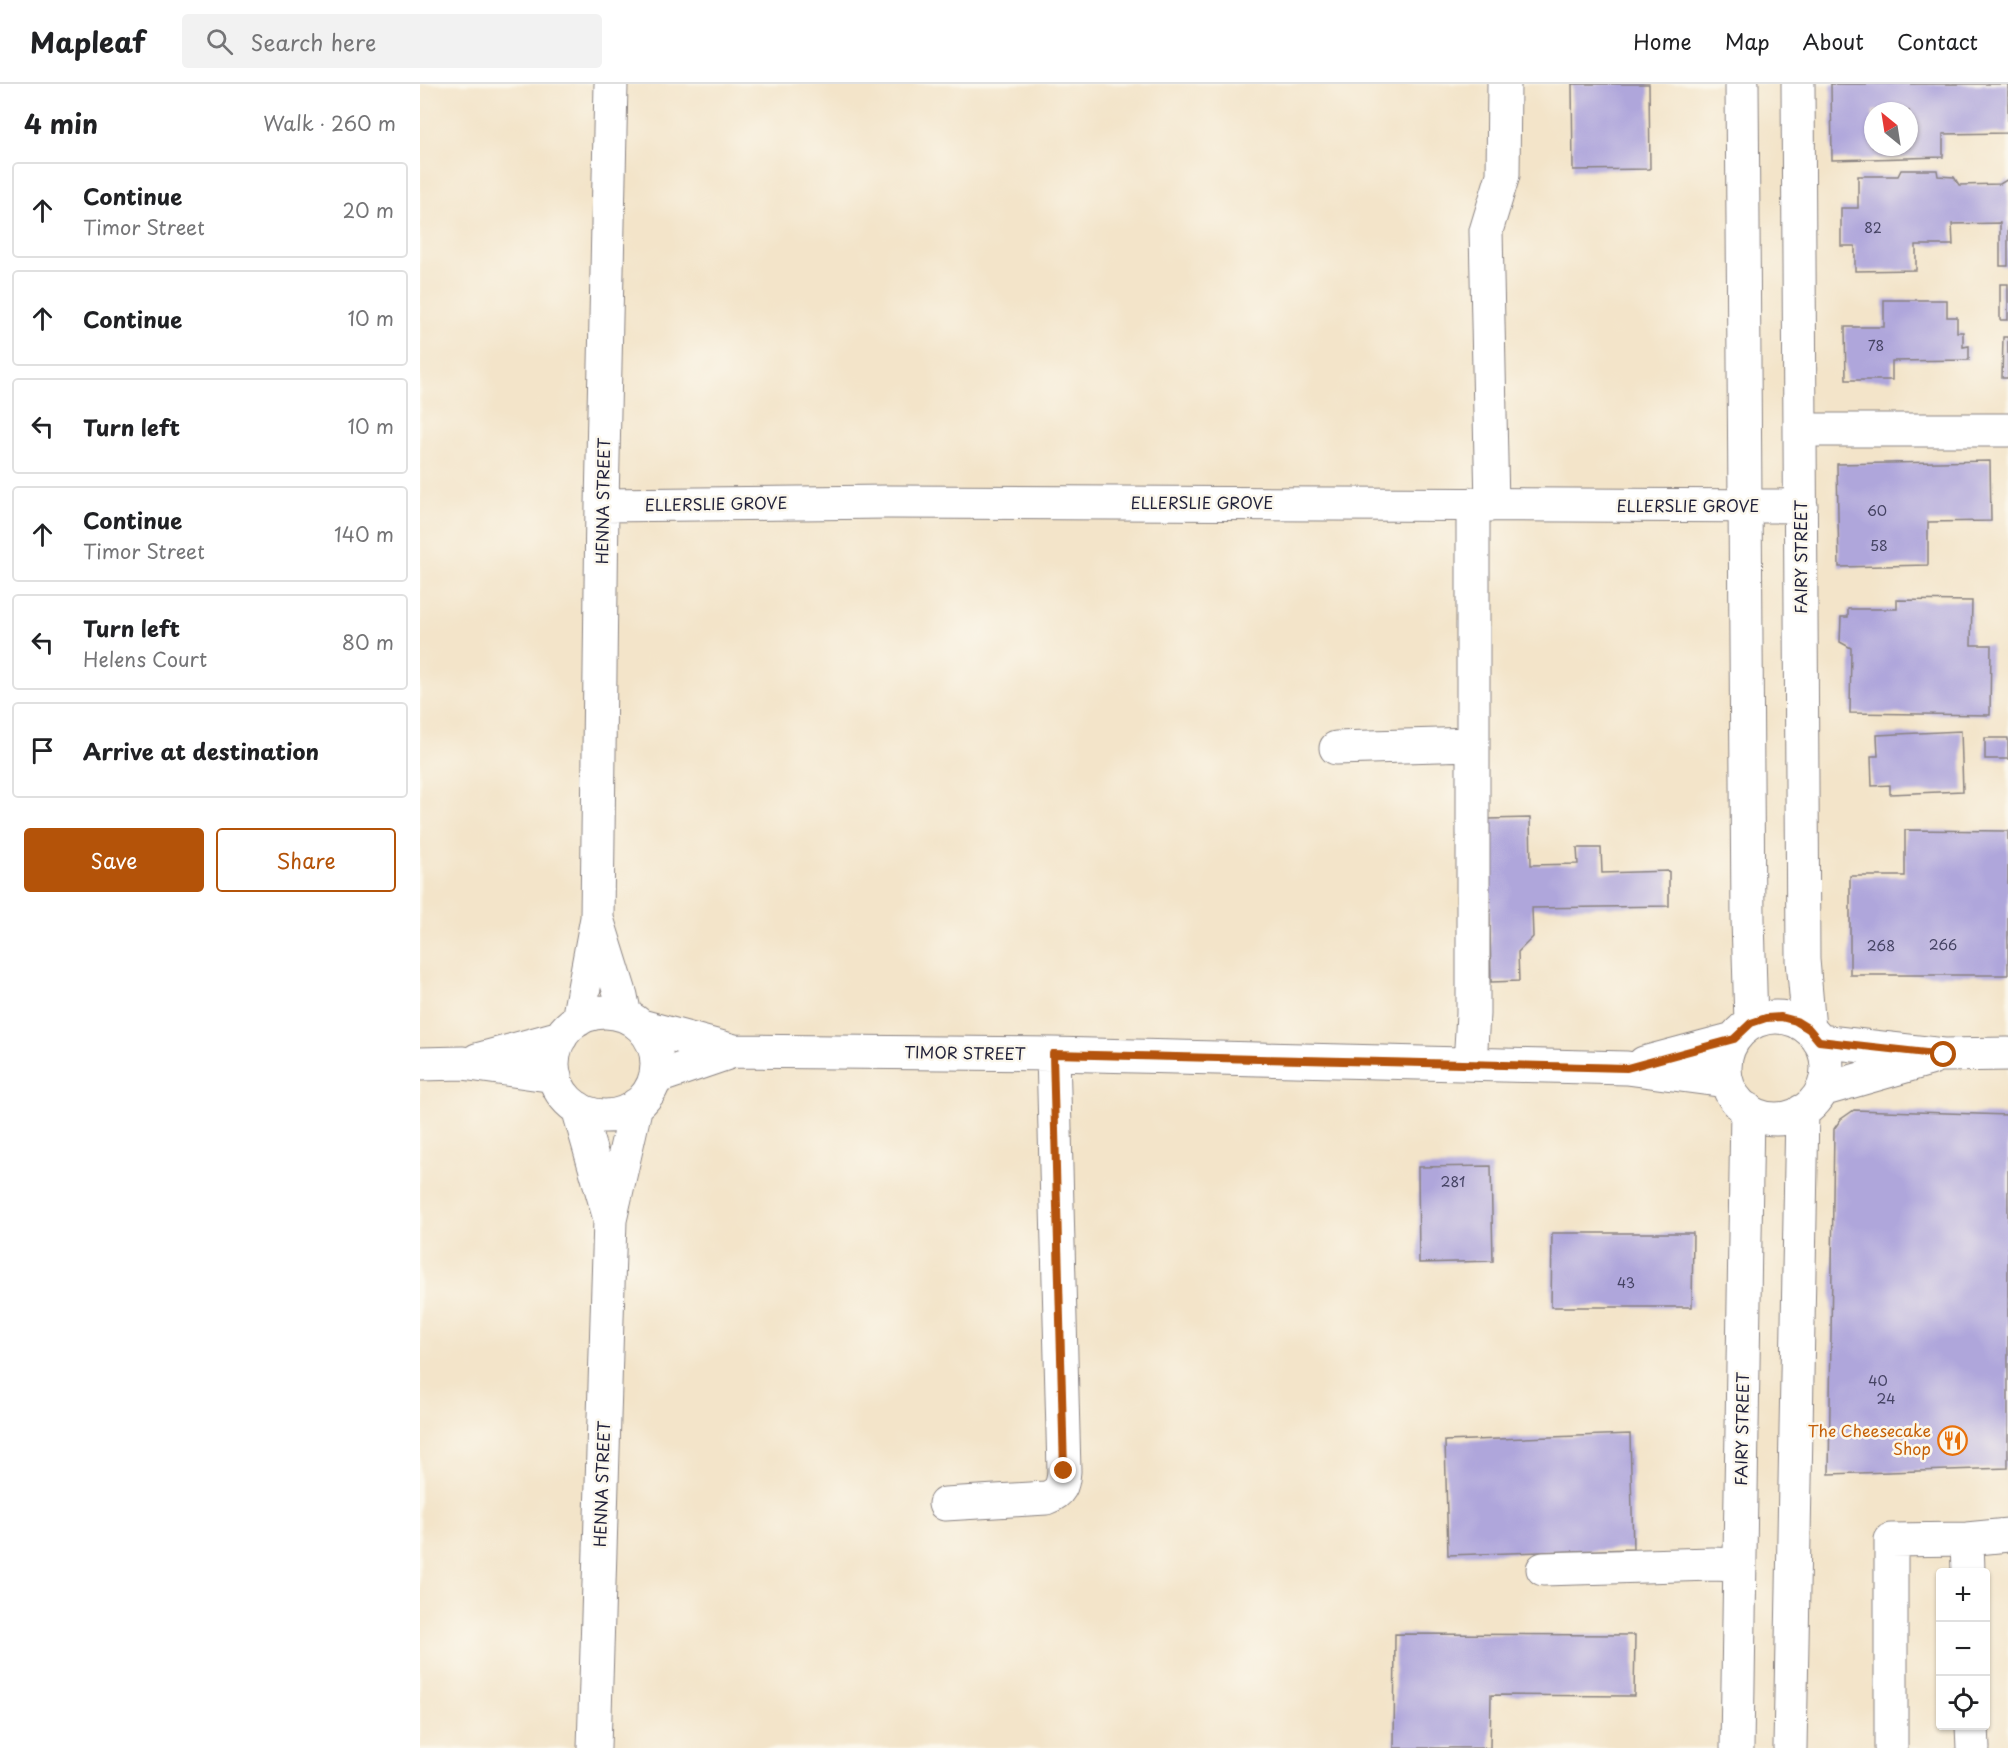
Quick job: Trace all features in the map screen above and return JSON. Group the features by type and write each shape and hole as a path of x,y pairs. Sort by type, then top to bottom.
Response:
{"street":[{"name":"HENNA STREET","path":"569,1028 597,918 602,505 611,84"},
{"path":"1470,1064 1473,1014 1473,744 1482,504 1486,231 1503,175 1504,84"},
{"path":"1742,84 1748,919 1742,1031"},
{"name":"FAIRY STREET","path":"1798,84 1803,960 1814,1035"},
{"path":"1800,430 2008,430"},
{"name":"ELLERSLIE GROVE","path":"602,505 886,502 1801,506"},
{"path":"1336,748 1473,744"},
{"name":"HENNA STREET","path":"597,918 621,996 633,1021"},
{"path":"463,1063 569,1028 593,1013 610,1012 633,1021 650,1037 657,1064 655,1078 648,1093 636,1105 614,1115 589,1113 568,1100 555,1076 554,1056 569,1028"},
{"path":"1790,1748 1812,1101 1826,1077 1827,1065 1825,1052 1814,1035 1796,1021 1781,1017 1766,1018 1742,1031 1727,1052 1726,1081 1731,1092 1747,1110 1774,1119 1789,1117 1812,1101 1944,1055"},
{"name":"TIMOR STREET","path":"633,1021 734,1051 1053,1054 1627,1068 1726,1081"},
{"name":"TIMOR STREET","path":"1627,1068 1742,1031"},
{"path":"1814,1035 1944,1055 2008,1054"},
{"name":"TIMOR STREET","path":"655,1078 734,1051"},
{"path":"945,1504 1046,1498 1055,1496 1062,1486 1053,1054"},
{"path":"420,1064 463,1063 555,1076"},
{"name":"HENNA STREET","path":"594,1748 610,1220 636,1105"},
{"name":"HENNA STREET","path":"578,1108 610,1220"},
{"name":"FAIRY STREET","path":"1737,1748 1747,1110"},
{"path":"1891,1748 1891,1540 1967,1539 2008,1535"},
{"path":"1967,1539 1968,1568"},
{"path":"1544,1569 1740,1565"},
{"path":"1972,1730 1973,1748"}],"building":[{"path":"1572,84 1649,84 1650,169 1573,170"},
{"path":"1831,84 2008,84 2008,133 1943,134 1943,157 1832,160"},
{"path":"1901,170 1937,170 1938,176 1954,177 1959,185 2000,184 2008,179 2008,266 2000,266 2000,223 1952,224 1953,245 1916,245 1916,270 1855,271 1855,246 1841,246 1841,208 1858,208 1858,176 1898,176"},
{"path":"2000,284 2008,284 2008,320 2000,320"},
{"path":"1884,300 1947,300 1947,317 1957,317 1957,332 1963,332 1963,347 1969,346 1969,360 1892,361 1892,380 1846,380 1845,327 1884,327"},
{"path":"2003,337 2008,337 2008,378 2002,378"},
{"path":"1990,461 1991,521 1928,522 1928,565 1839,567 1837,464"},
{"path":"1897,600 1972,601 1971,645 1991,645 1990,715 1850,713 1851,648 1840,642 1841,617 1848,617 1848,609 1897,609"},
{"path":"1961,731 1963,791 1890,794 1890,785 1872,786 1871,756 1878,756 1877,735"},
{"path":"1985,738 2008,738 2008,759 1985,759"},
{"path":"1530,818 1531,865 1578,864 1577,848 1601,848 1602,873 1669,871 1669,906 1532,908 1533,937 1518,952 1519,981 1491,982 1488,819"},
{"path":"1905,830 2008,831 2008,975 1850,975 1850,876 1905,876"},
{"path":"1854,1110 2008,1115 2008,1468 1829,1474 1834,1129 1841,1119"},
{"path":"1491,1166 1493,1261 1419,1263 1418,1167"},
{"path":"1552,1233 1693,1233 1692,1307 1551,1307"},
{"path":"1630,1434 1633,1549 1448,1555 1445,1441"},
{"path":"1395,1634 1635,1635 1634,1696 1491,1695 1490,1748 1394,1748"}],"place":[{"name":"The Cheesecake Shop","path":"1952,1440"}],"route":[{"path":"1064,1471 1053,1054 1627,1068 1734,1039 1751,1023 1766,1018 1781,1017 1796,1021 1809,1029 1819,1041 1944,1055"}]}
